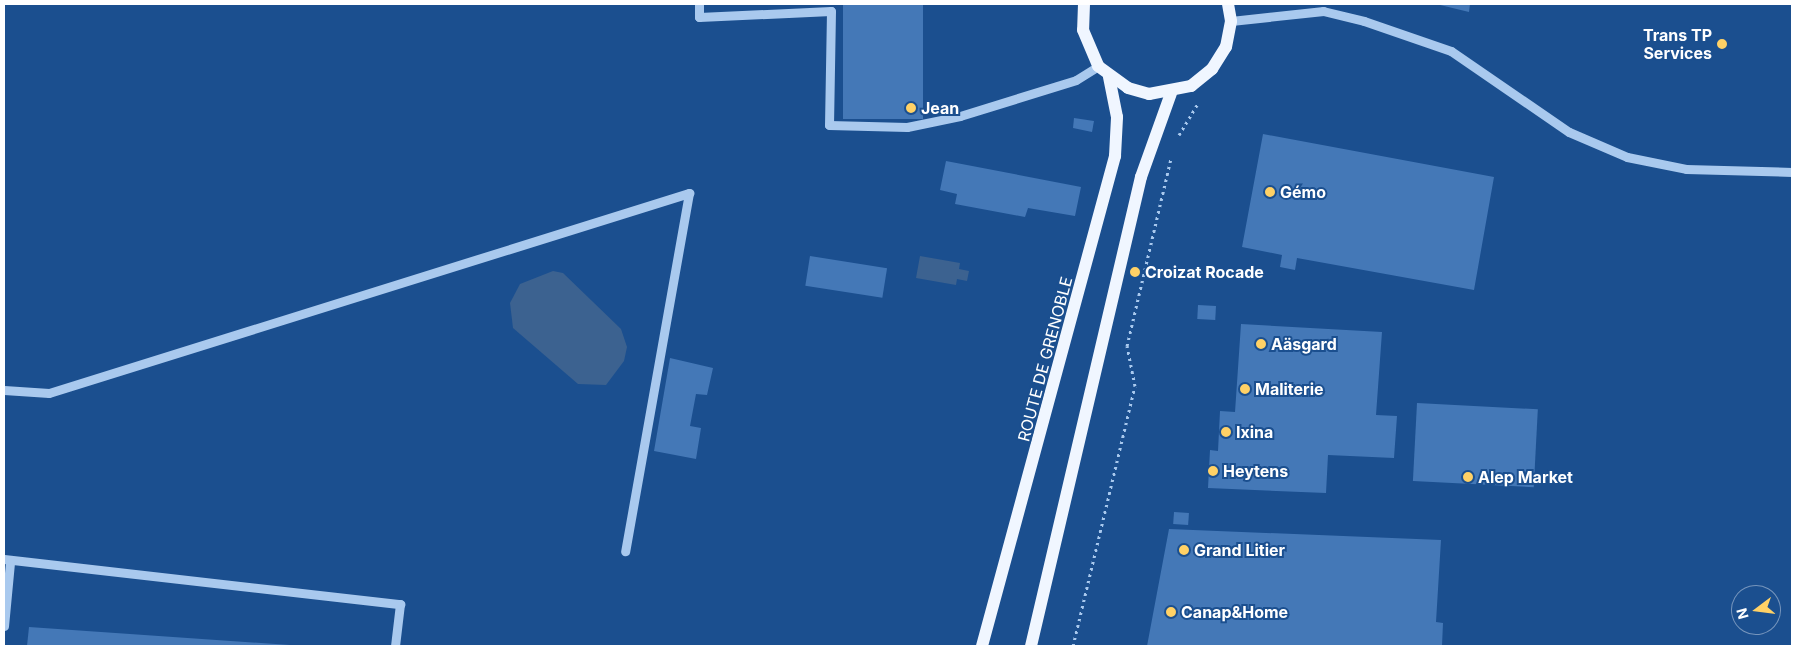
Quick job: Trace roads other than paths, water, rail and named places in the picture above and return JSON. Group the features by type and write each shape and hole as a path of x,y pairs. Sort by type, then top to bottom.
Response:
{"main road":[{"path":"1084,4 1083,30 1098,66 1109,77 1149,94 1171,92 1191,86 1212,69 1226,47 1231,21 1228,4"},
{"name":"ROUTE DE GRENOBLE","path":"982,646 1115,156 1117,117 1109,77"},
{"path":"1031,646 1141,177 1171,92"}],"street":[{"path":"699,4 699,17 831,11"},
{"path":"823,4 831,11 829,125 907,127 960,116 1076,80 1098,66"},
{"path":"1231,21 1323,11 1364,21 1451,51 1569,132 1627,157 1686,169 1792,172"},
{"path":"4,390 49,393 689,193 625,551"},
{"path":"4,626 7,561 400,604 395,646"}],"water":[{"path":"920,256 960,263 959,269 969,271 967,281 957,279 956,285 916,278"},
{"path":"553,271 563,273 621,329 627,347 624,361 606,385 578,384 513,328 510,303 520,284"}],"place":[{"name":"Trans TP Services","path":"1722,44"},
{"name":"Jean","path":"911,108"},
{"name":"Gémo","path":"1270,192"},
{"name":"Croizat Rocade","path":"1135,272"},
{"name":"Aäsgard","path":"1261,344"},
{"name":"Maliterie","path":"1245,389"},
{"name":"Ixina","path":"1226,432"},
{"name":"Heytens","path":"1213,471"},
{"name":"Alep Market","path":"1468,477"},
{"name":"Grand Litier","path":"1184,550"},
{"name":"Canap&Home","path":"1171,612"}]}
